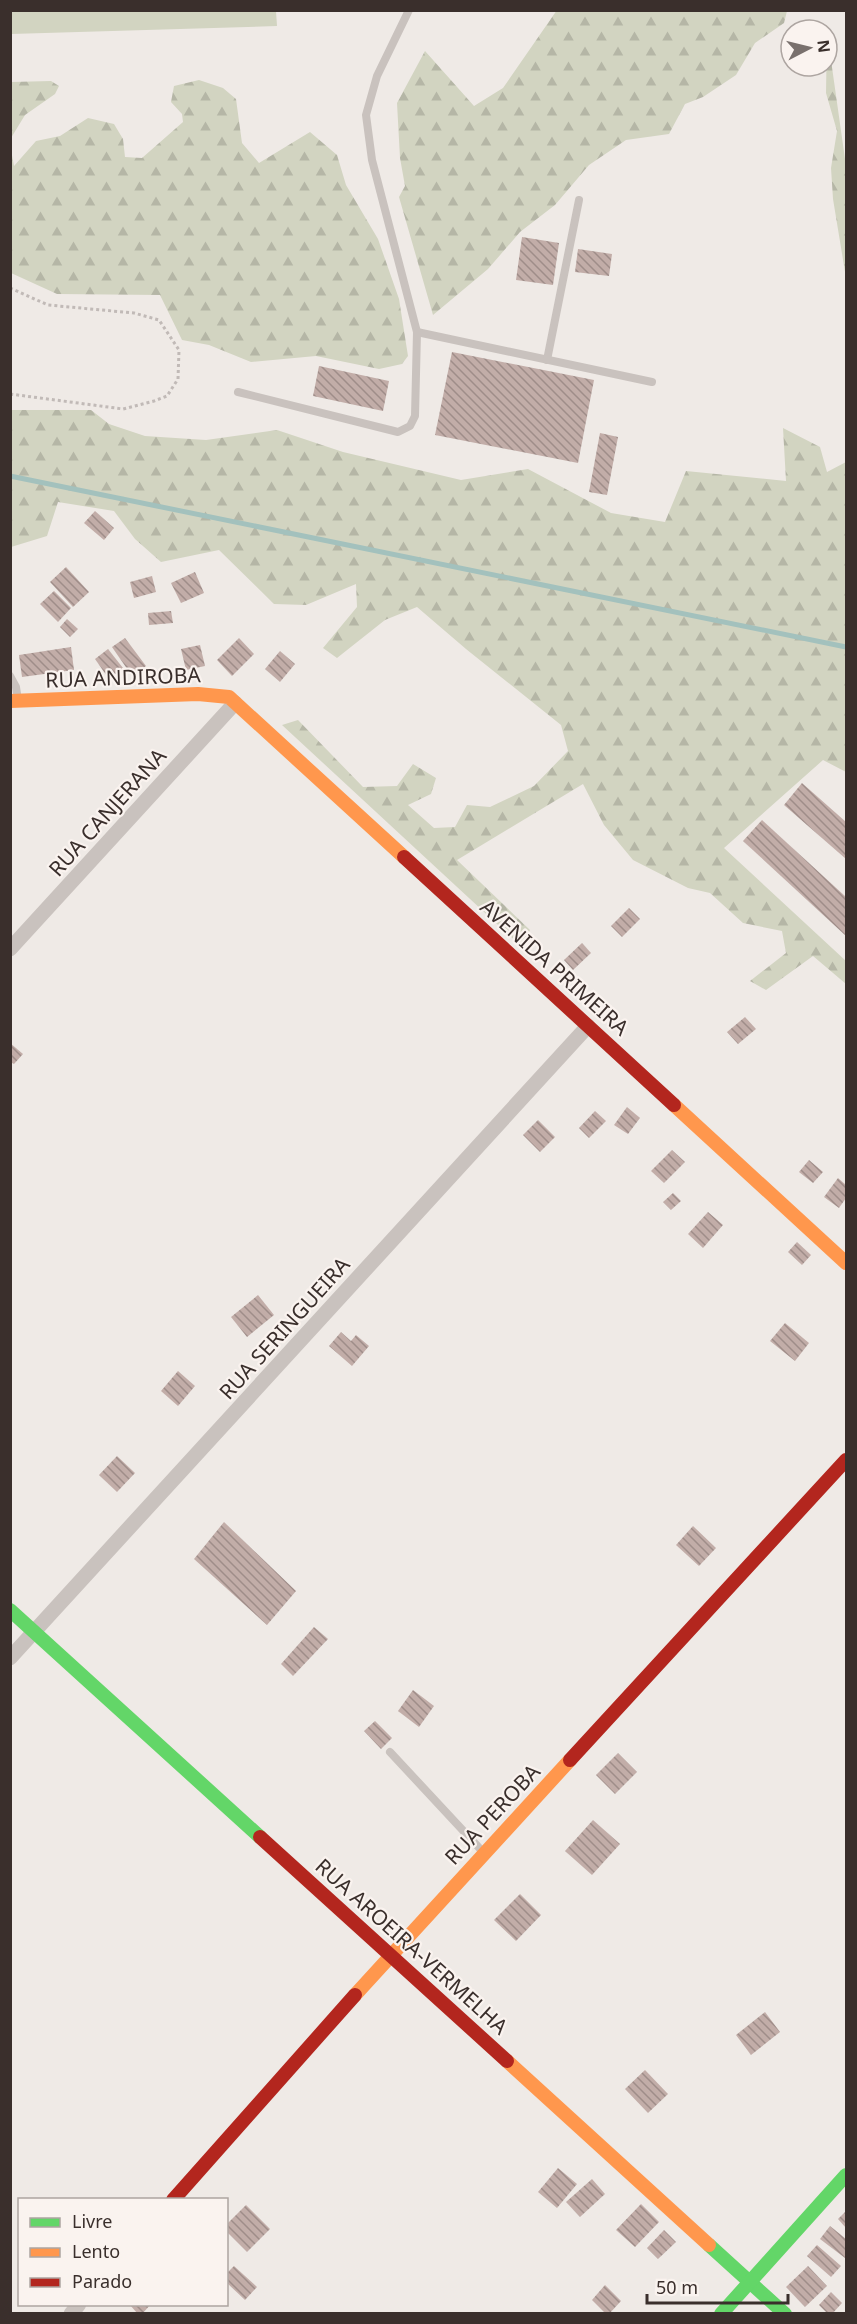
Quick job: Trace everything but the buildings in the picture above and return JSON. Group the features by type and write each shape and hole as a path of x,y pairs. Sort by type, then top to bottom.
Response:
{"street":[{"name":"RUA ANDIROBA","path":"14,701 198,694 228,698 235,703"},
{"name":"RUA CANJERANA","path":"10,949 235,703"},
{"name":"AVENIDA PRIMEIRA","path":"235,703 846,1263"},
{"name":"RUA SERINGUEIRA","path":"10,1658 588,1026"},
{"name":"RUA PEROBA","path":"174,2198 390,1955 846,1460"},
{"name":"RUA AROEIRA-VERMELHA","path":"10,1610 785,2313"},
{"path":"721,2313 846,2175"}],"lane":[{"path":"238,392 398,432 410,426 415,416 417,332 372,160 366,114 377,76 409,10"},
{"path":"547,360 579,200"},
{"path":"417,332 652,382"},
{"path":"10,676 16,687 14,701"},
{"path":"390,1752 484,1854"}],"path":[{"path":"10,288 48,305 134,313 159,320 179,350 178,379 167,396 154,401 123,409 10,394"}],"green space":[{"path":"557,10 787,11 785,18 779,18 779,26 755,43 736,75 703,97 685,104 669,134 626,140 589,165 555,205 520,232 488,269 433,315 399,197 405,186 400,158 397,103 425,51 474,106 503,88"},
{"path":"10,11 276,11 277,26 11,34"},
{"path":"826,78 834,78 846,166 846,278 833,199 831,168 837,131 826,93"},
{"path":"199,80 223,88 236,99 242,143 259,163 310,132 337,155 346,185 378,239 399,299 408,356 402,364 379,369 316,356 251,362 209,345 182,340 160,295 57,294 11,273 11,150 14,166 36,141 60,136 88,118 114,124 123,139 125,157 142,158 183,122 182,114 171,102 174,86"},
{"path":"51,81 59,86 55,94 25,115 11,138 11,82"},
{"path":"11,410 91,410 109,424 145,436 206,440 277,430 343,452 461,480 528,469 611,513 665,522 686,471 786,481 783,428 820,447 827,472 846,462 846,772 823,760 724,848 846,961 846,984 813,956 766,990 750,981 786,953 782,931 743,923 710,893 688,888 633,860 604,825 583,784 457,860 530,930 522,947 282,725 298,720 363,787 397,786 413,764 436,778 431,794 408,805 434,828 455,827 467,805 490,807 534,786 568,751 561,725 417,607 385,620 337,658 323,648 357,607 356,584 306,605 274,604 219,550 161,562 135,539 114,511 58,502 47,536 11,547"}],"waterway":[{"path":"10,476 846,647"}],"traffic: fast":[{"path":"10,1610 260,1837"},
{"path":"721,2314 846,2175"},
{"path":"709,2245 785,2314"}],"traffic: slow":[{"path":"10,701 198,694 229,697 404,857"},
{"path":"674,1105 846,1263"},
{"path":"355,1995 570,1760"},
{"path":"507,2061 709,2245"}],"traffic: jam":[{"path":"404,857 674,1105"},
{"path":"570,1760 846,1460"},
{"path":"260,1837 507,2061"},
{"path":"175,2198 355,1995"}]}
